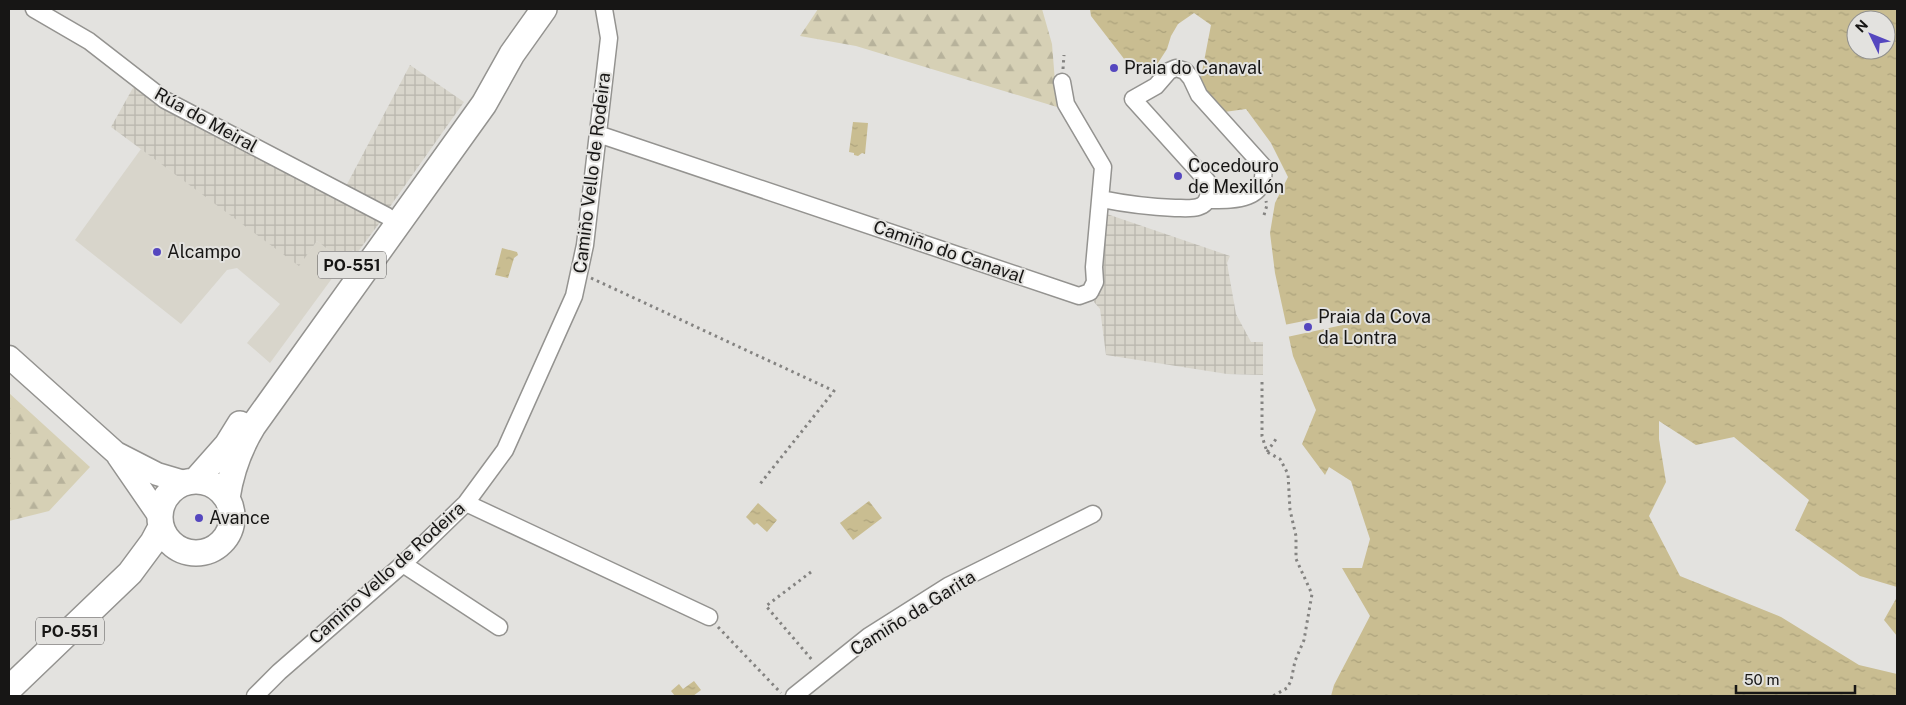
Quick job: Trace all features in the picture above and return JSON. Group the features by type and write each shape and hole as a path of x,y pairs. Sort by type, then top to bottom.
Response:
{"main road":[{"name":"PO-551","path":"9,689 130,573 153,542 160,522 161,507 165,497 173,488 190,481 226,444 337,297 373,241 392,220 484,104 512,54 544,9"},
{"name":"PO-551","path":"130,573 192,552 210,551 220,544 228,534 232,522 232,509 227,498 230,479 240,448 252,426 289,374 323,316 421,179 424,164 470,100 512,54"},
{"path":"9,357 116,453 157,474 190,481 208,482 219,488 227,498"},
{"path":"116,453 160,522 165,536 174,546 185,552 192,552"}],"street":[{"name":"Rúa do Meiral","path":"34,9 89,42 164,100 392,220"},
{"name":"Camiño Vello de Rodeira","path":"255,696 319,636 403,564 466,503 505,450 574,296 580,273 585,245 609,38 604,9"},
{"path":"1101,199 1141,206 1182,208 1200,207 1207,200 1210,190 1207,181 1133,99 1156,86 1169,71 1176,68 1185,71 1191,78 1199,95 1263,166 1265,178 1258,191 1236,200 1207,200"},
{"name":"Camiño do Canaval","path":"598,134 1079,296 1090,292 1095,282 1094,267 1103,167 1066,104 1062,82"},
{"path":"466,503 709,617"},
{"name":"Camiño da Garita","path":"794,696 868,636 948,586 1093,514"},
{"path":"403,564 499,627"}],"path":[{"path":"580,273 834,390 760,484"},
{"path":"1262,382 1262,436 1267,452 1280,459 1288,474 1290,510 1296,536 1296,559 1312,594 1304,640 1295,661 1291,681 1287,688 1274,696"},
{"path":"1267,452 1276,439"},
{"path":"811,572 766,606 823,673"},
{"path":"709,617 784,696"}],"shaded area":[{"path":"410,65 464,102 389,208 345,188"},
{"path":"134,86 166,110 381,221 357,253 353,250 344,262 317,241 299,266 111,127"},
{"path":"141,149 299,265 317,241 344,262 270,363 247,343 280,304 237,268 227,270 181,324 75,240"},
{"path":"1104,213 1230,256 1227,263 1236,314 1251,342 1263,342 1263,375 1227,374 1106,355 1100,309 1094,302"}],"green space":[{"path":"818,9 1042,9 1052,44 1057,107 856,46 800,36"},
{"path":"9,393 90,467 49,511 9,521"}],"water":[{"path":"1090,9 1897,9 1897,587 1860,576 1795,530 1809,500 1734,437 1696,445 1659,421 1659,439 1666,482 1649,516 1680,576 1781,617 1859,665 1897,674 1897,696 1331,696 1334,685 1370,616 1342,568 1362,568 1370,539 1351,481 1329,467 1325,475 1302,444 1316,410 1293,356 1275,273 1270,233 1275,203 1288,177 1271,143 1246,109 1217,113 1200,82 1211,25 1194,13 1178,24 1171,36 1167,49 1154,69 1128,64 1091,16"},
{"path":"853,122 868,123 865,154 862,153 858,156 849,152"},
{"path":"502,248 517,252 518,255 514,258 508,278 495,275"},
{"path":"869,501 882,518 853,540 840,523"},
{"path":"758,503 777,520 767,532 757,523 754,525 746,517"},
{"path":"1897,597 1897,636 1884,620"},
{"path":"694,681 701,690 693,696 675,696 671,691 679,684 683,689"}],"pier":[{"path":"1349,312 1352,323 1287,337 1284,325"}],"place":[{"name":"Praia do Canaval","path":"1114,68"},
{"name":"Cocedouro de Mexillón","path":"1178,176"},
{"name":"Alcampo","path":"157,252"},
{"name":"Praia da Cova da Lontra","path":"1308,327"},
{"name":"Avance","path":"199,518"}]}
